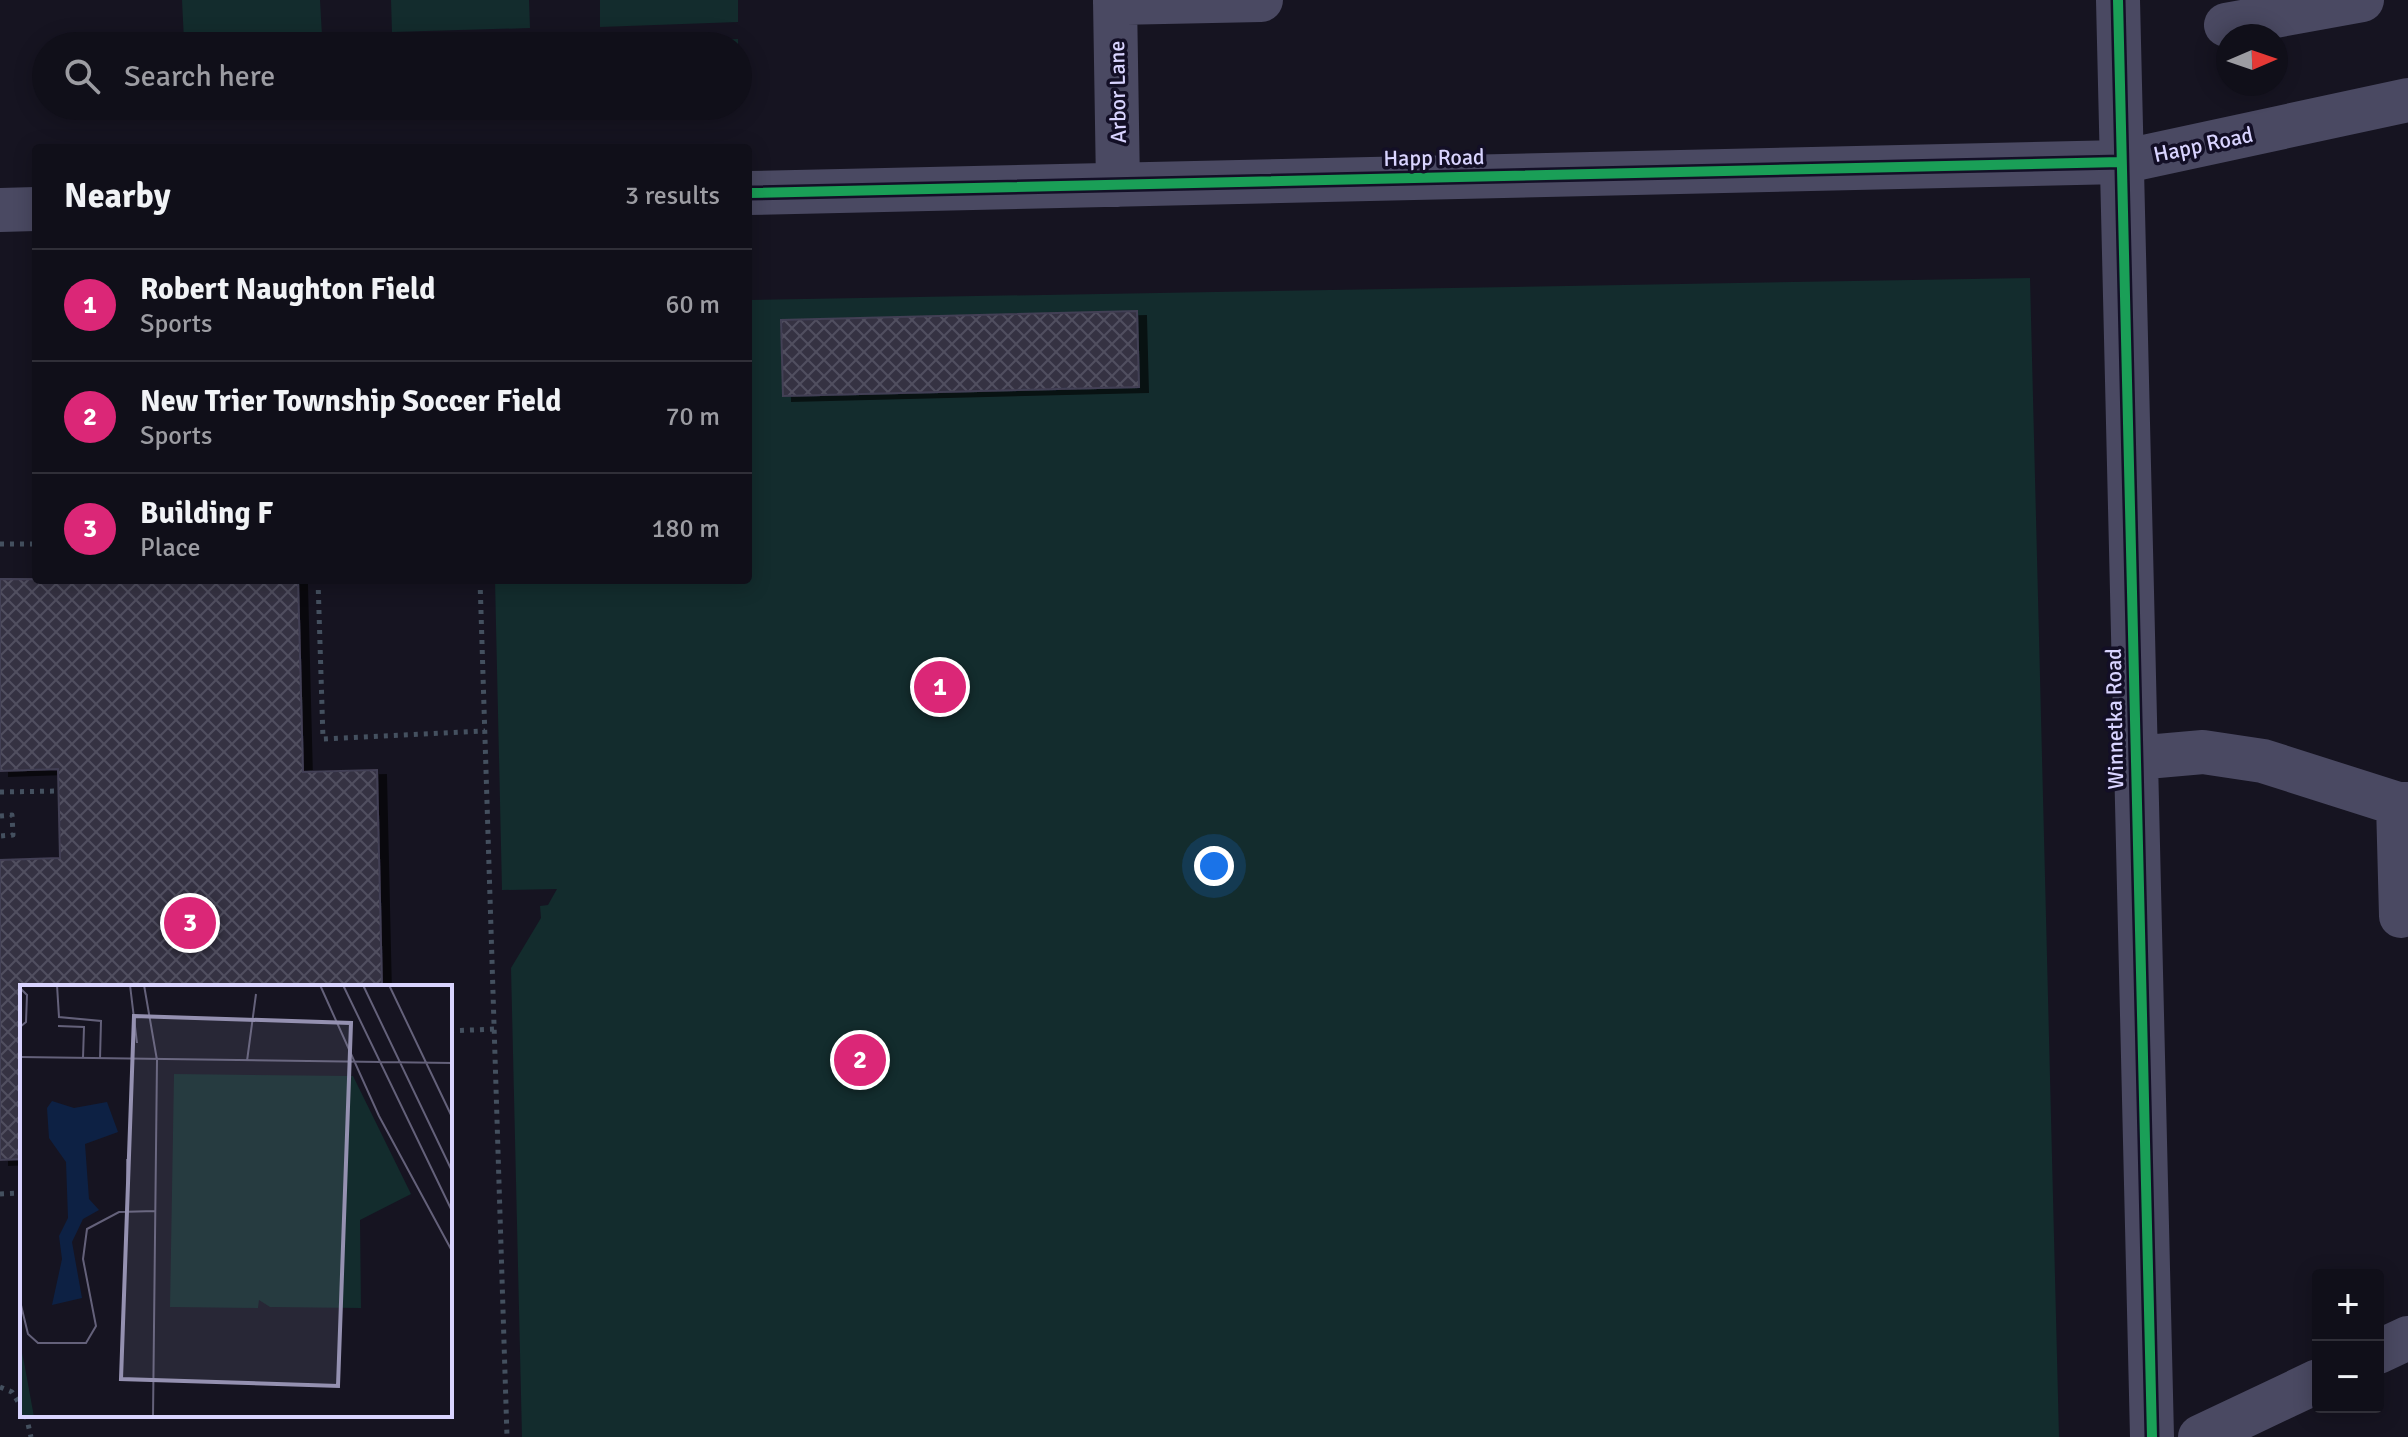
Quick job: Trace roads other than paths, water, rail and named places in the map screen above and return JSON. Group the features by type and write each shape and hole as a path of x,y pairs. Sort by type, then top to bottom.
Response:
{"street":[{"path":"1115,2 1261,0"},
{"name":"Winnetka Road","path":"2118,0 2152,1437"},
{"path":"2231,24 2362,0"},
{"name":"Arbor Lane","path":"1115,2 1118,185"},
{"name":"Happ Road","path":"752,193 2121,162 2408,100"},
{"path":"0,210 32,209"},
{"path":"2135,758 2203,752 2263,761 2403,804 2401,916"},
{"path":"2384,1349 2408,1338"},
{"path":"2200,1437 2312,1384"}],"place":[{"name":"Robert Naughton Field","path":"940,687"},
{"name":"Building F","path":"190,923"},
{"name":"New Trier Township Soccer Field","path":"860,1060"}]}
